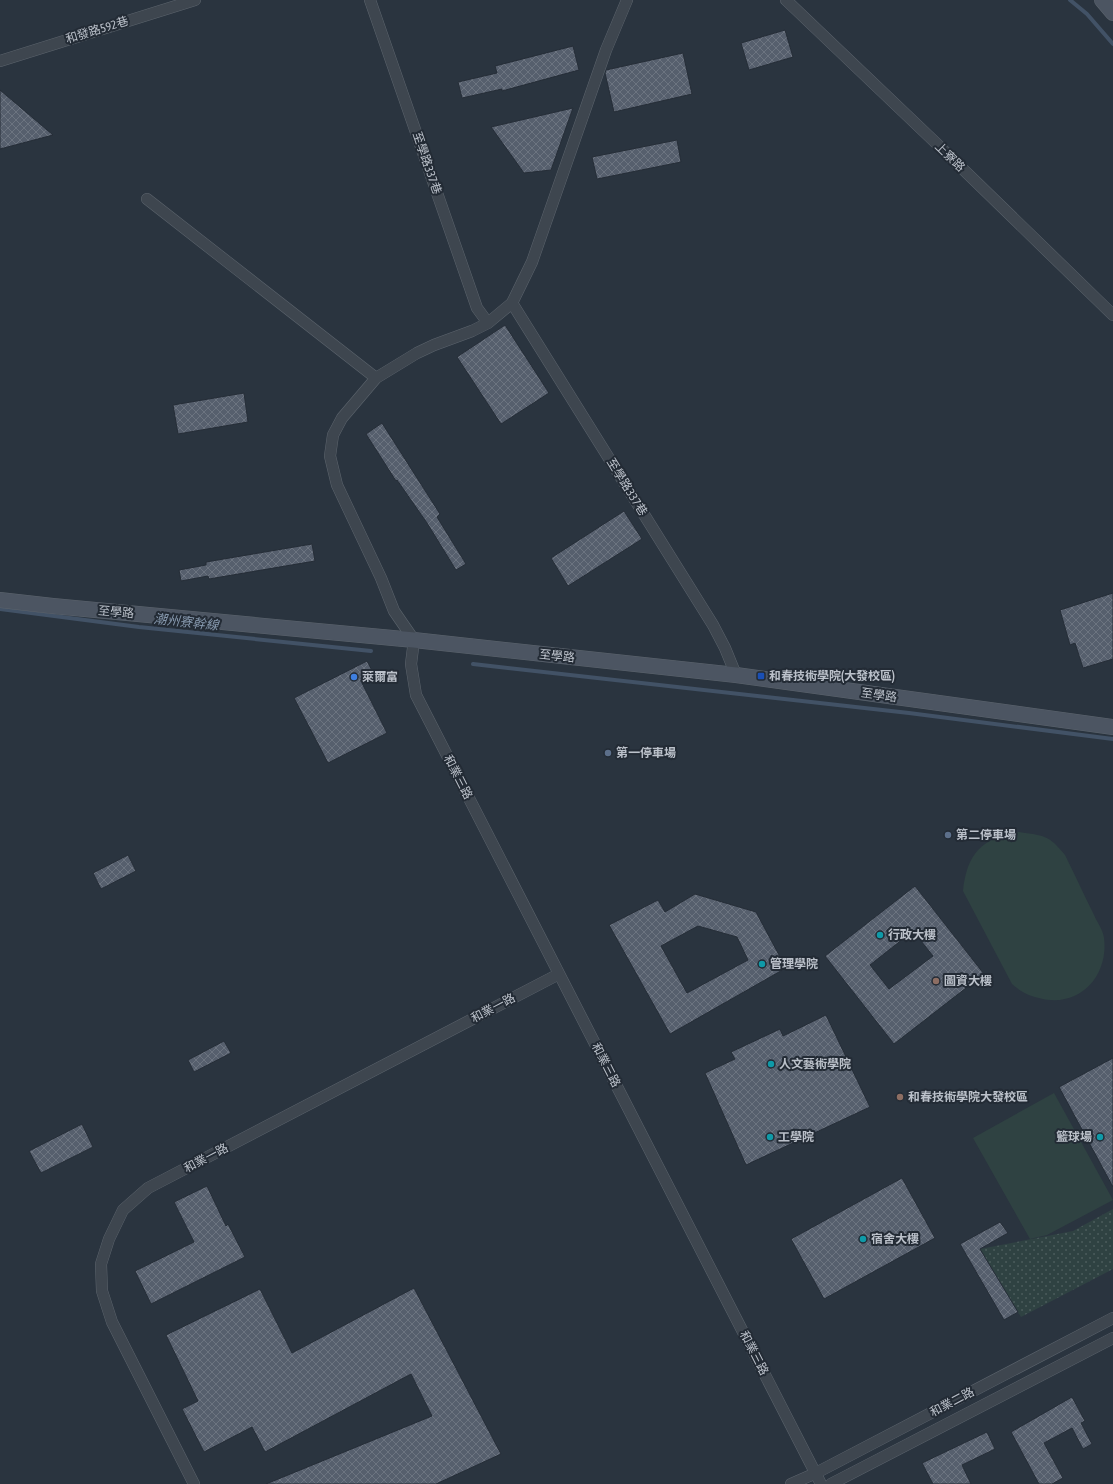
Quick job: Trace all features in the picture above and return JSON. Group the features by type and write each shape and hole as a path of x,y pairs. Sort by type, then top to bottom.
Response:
{"street":[{"name":"和發路592巷","path":"0,61 195,0"},
{"name":"至學路337巷","path":"370,0 477,308 488,323"},
{"path":"414,640 394,611 381,578 337,485 330,456 333,435 342,418 376,378 428,347 472,331 488,323 512,303 532,262 606,50 627,0"},
{"name":"上寮路","path":"786,0 1113,315"},
{"path":"1102,0 1113,12"},
{"path":"147,199 376,378"},
{"name":"至學路337巷","path":"512,303 713,625 726,648 736,675"},
{"name":"至學路","path":"0,600 414,640 736,675 1113,726"},
{"name":"和業三路","path":"414,640 411,664 416,695 822,1484"},
{"name":"和業一路","path":"194,1484 112,1322 102,1291 101,1264 109,1239 123,1210 148,1188 559,974"},
{"name":"和業二路","path":"791,1484 816,1473 1113,1318"},
{"name":"和業二路","path":"831,1484 1113,1338"}],"shaded area":[{"path":"1019,832 1045,837 1054,843 1065,855 1104,938 1104,952 1096,977 1088,987 1078,994 1066,999 1053,1000 1031,996 1024,993 1012,984 963,891 968,867 973,857 979,850 986,843 995,838"},
{"path":"1054,1093 1113,1200 1047,1235 1030,1239 973,1138"},
{"path":"1113,1209 1113,1269 1021,1317 980,1249 1073,1231"}],"building":[{"path":"785,30 793,57 749,70 741,43"},
{"path":"573,46 579,70 502,91 502,89 462,98 458,82 497,73 495,66"},
{"path":"683,53 692,94 614,112 605,73 606,70"},
{"path":"0,90 53,135 0,149"},
{"path":"573,108 551,170 524,173 491,127"},
{"path":"677,140 681,162 597,179 592,157"},
{"path":"505,325 549,393 501,424 457,357"},
{"path":"244,393 248,422 178,434 173,405"},
{"path":"382,423 440,514 437,517 466,564 456,570 427,523 397,480 396,481 366,434"},
{"path":"624,511 642,539 568,586 551,558"},
{"path":"312,544 315,561 209,579 208,576 181,581 179,570 206,565 206,562"},
{"path":"1113,593 1113,659 1083,668 1075,643 1070,645 1060,610"},
{"path":"367,661 375,676 362,683 387,733 328,763 294,698"},
{"path":"128,855 136,871 101,889 93,873"},
{"path":"915,886 984,974 894,1044 825,956","holes":["913,931 933,956 889,989 870,965"]},
{"name":"管理學院","path":"695,894 756,912 786,968 670,1034 609,925 658,900 665,912","holes":["698,926 737,937 748,960 687,993 661,946"]},
{"path":"826,1015 870,1107 746,1165 705,1073 735,1059 731,1052 780,1029 783,1036"},
{"path":"224,1041 231,1053 194,1072 188,1060"},
{"name":"籃球場","path":"1113,1058 1113,1187 1059,1087"},
{"path":"82,1124 93,1147 41,1173 29,1151"},
{"name":"宿舍大樓","path":"902,1178 935,1238 824,1299 791,1239"},
{"path":"207,1186 226,1226 228,1224 245,1257 151,1304 135,1271 194,1242 174,1202"},
{"path":"1000,1222 1008,1233 980,1249 1018,1312 1004,1320 960,1244"},
{"path":"414,1288 501,1454 436,1484 266,1484 432,1416 411,1374 265,1452 252,1427 204,1452 182,1409 198,1401 166,1335 260,1289 292,1353"},
{"path":"1072,1397 1085,1421 1081,1423 1092,1444 1083,1449 1072,1428 1044,1443 1063,1478 1052,1484 1039,1484 1011,1432"},
{"path":"987,1432 995,1449 962,1465 971,1484 933,1484 922,1463"}],"waterway":[{"path":"1070,0 1087,14 1113,44"},
{"name":"潮州寮幹線","path":"0,609 139,627 371,651"},
{"path":"473,664 909,713 1113,739"}],"place":[{"name":"和春技術學院(大發校區)","path":"761,676"},
{"name":"萊爾富","path":"354,677"},
{"name":"第一停車場","path":"608,753"},
{"name":"第二停車場","path":"948,835"},
{"name":"行政大樓","path":"880,935"},
{"name":"管理學院","path":"762,964"},
{"name":"圖資大樓","path":"936,981"},
{"name":"人文藝術學院","path":"771,1064"},
{"name":"和春技術學院大發校區","path":"900,1097"},
{"name":"工學院","path":"770,1137"},
{"name":"籃球場","path":"1100,1137"},
{"name":"宿舍大樓","path":"863,1239"}]}
